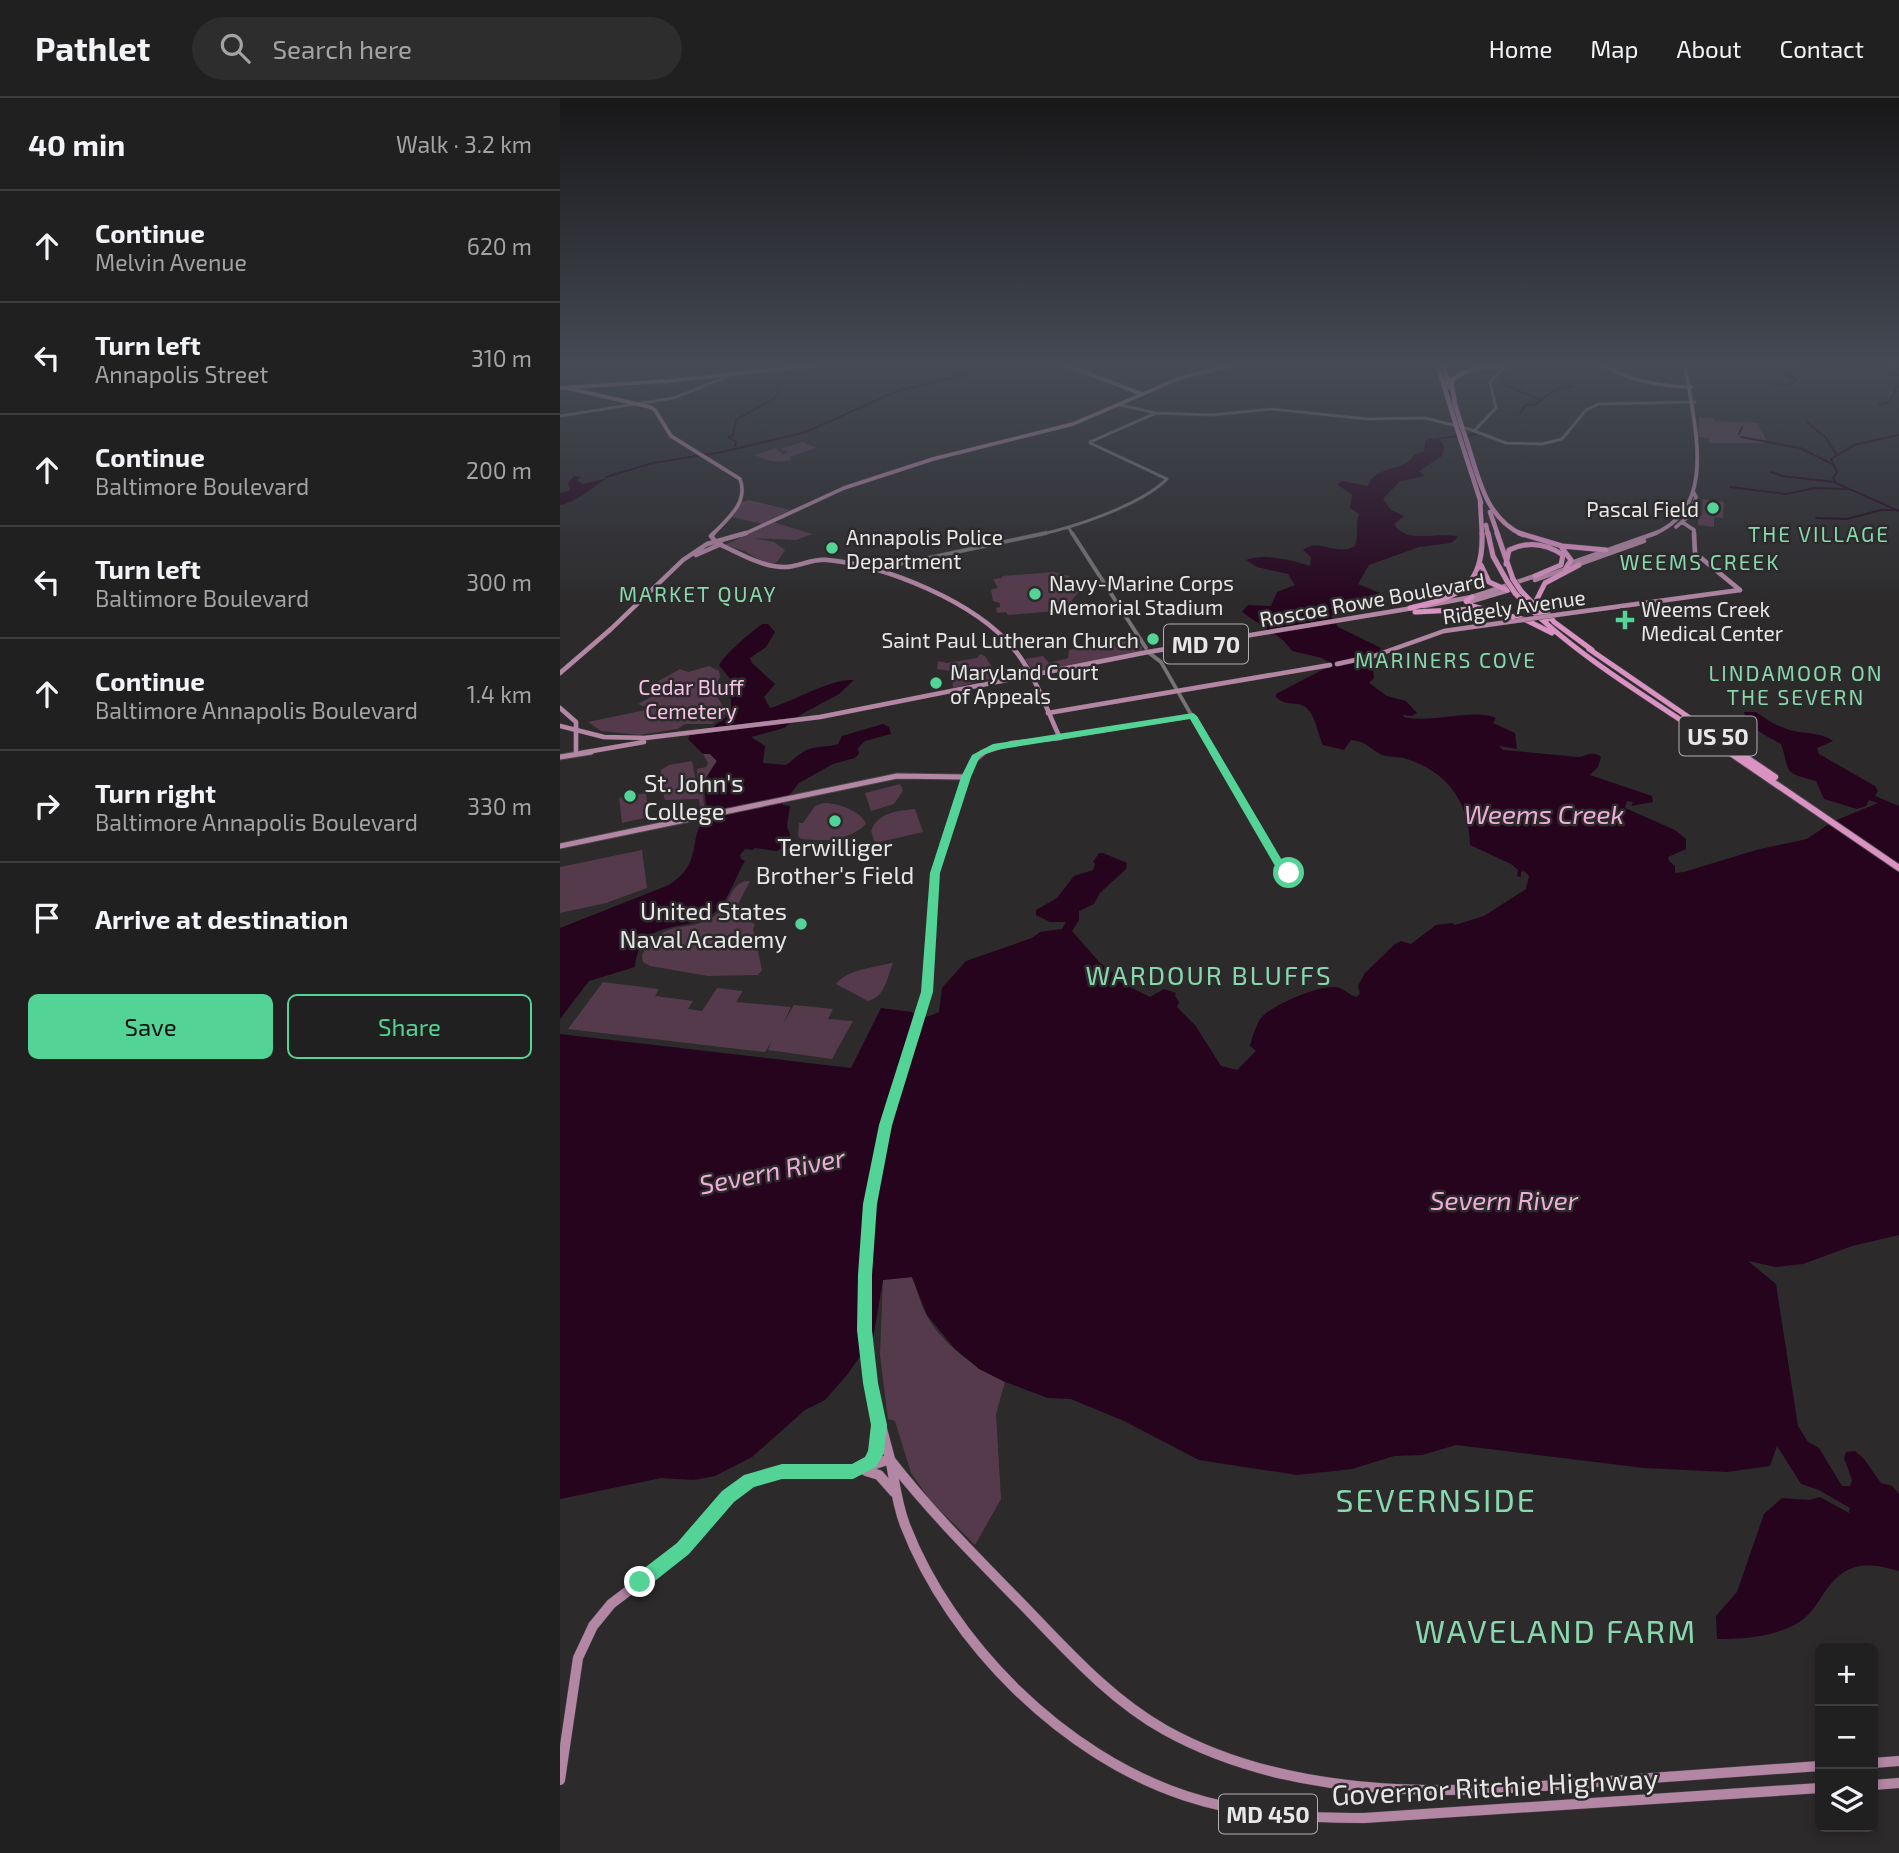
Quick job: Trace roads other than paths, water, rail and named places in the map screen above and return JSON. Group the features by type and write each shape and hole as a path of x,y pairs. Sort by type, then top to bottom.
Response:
{"highway":[{"name":"US 50","path":"1462,445 1480,499 1493,556 1533,613 1899,866"},
{"name":"US 50","path":"1468,445 1488,501 1510,580"},
{"path":"1412,610 1443,601 1466,590 1476,579 1483,532 1480,499"},
{"path":"1488,501 1500,521 1567,552 1571,563 1569,566 1537,577"},
{"path":"1552,543 1580,550 1606,550"},
{"path":"1506,564 1509,550 1525,545 1543,545 1563,555 1561,565 1537,577"},
{"path":"1480,557 1483,575 1498,589 1507,590"},
{"path":"1578,565 1545,583 1537,600 1554,622 1605,663"},
{"path":"1472,597 1466,603 1546,629 1605,663"},
{"path":"1412,610 1493,611"}],"main road":[{"path":"560,673 682,562 707,544 740,502 744,486 737,476 686,445"},
{"path":"682,562 844,488 933,459 989,445"},
{"path":"1571,563 1681,522 1693,510 1696,497 1693,493 1698,468 1695,445"},
{"name":"MD 70","path":"1537,577 1660,535 1681,522"},
{"name":"Ridgely Avenue","path":"1338,663 1374,656 1444,631 1740,590 1695,553 1694,530 1681,522"},
{"path":"712,537 717,545"},
{"path":"560,846 897,776 966,777 973,759 982,751 1060,738 1015,650 990,626 956,605 886,573 827,560 772,567 729,548 717,545 706,548 707,544"},
{"name":"Roscoe Rowe Boulevard","path":"1412,610 1472,597 1537,577"},
{"name":"Roscoe Rowe Boulevard","path":"560,726 615,738 673,737 865,713 1148,652 1262,632 1466,603 1537,577"},
{"name":"Ridgely Avenue","path":"1048,713 1330,665"},
{"path":"560,708 576,723 576,753"},
{"path":"560,726 576,723"},
{"path":"1045,740 1055,735 1055,727"},
{"name":"MD 70","path":"560,756 659,737"},
{"name":"MD 70","path":"576,753 673,737"},
{"name":"MD 450","path":"890,1459 878,1422 865,1330 869,1214 885,1125 921,1014 928,982 932,888 966,777"},
{"path":"853,1472 866,1466 874,1457 878,1422"},
{"path":"853,1472 890,1459"},
{"name":"Governor Ritchie Highway","path":"890,1459 895,1494 914,1544 942,1598 996,1668 1060,1731 1130,1773 1189,1797 1270,1815 1321,1819 1389,1818 1815,1788"},
{"name":"Governor Ritchie Highway","path":"890,1459 927,1507 1100,1684 1138,1712 1188,1741 1264,1769 1332,1785 1391,1791 1454,1791 1815,1766"},
{"path":"560,1780 578,1658 588,1634 611,1604 674,1556 728,1496 750,1480 782,1471 877,1472 883,1476 895,1494"},
{"path":"1878,1763 1899,1761"},
{"path":"1878,1785 1899,1783"}],"street":[{"path":"890,566 1069,528 1155,491 1167,479 1094,445"},
{"path":"1069,528 1148,652 1161,662 1283,870"},
{"name":"Ridgely Avenue","path":"1330,665 1338,663"},
{"path":"1060,738 1193,716"}],"water":[{"name":"Severn River","path":"1425,445 1444,446 1442,456 1419,471 1425,476 1400,481 1383,499 1391,510 1404,516 1394,524 1399,530 1415,536 1458,537 1451,543 1419,547 1369,565 1358,584 1380,593 1382,604 1351,607 1331,616 1338,627 1381,648 1372,660 1374,678 1369,683 1387,696 1406,701 1417,713 1412,716 1403,715 1404,717 1427,719 1487,715 1496,718 1493,723 1515,733 1517,749 1499,746 1503,750 1579,757 1598,755 1601,757 1598,767 1590,775 1652,796 1653,802 1631,806 1633,802 1627,801 1625,808 1675,830 1686,839 1686,849 1668,857 1675,866 1675,873 1807,839 1832,822 1878,803 1869,800 1866,806 1857,809 1824,799 1816,781 1792,773 1787,766 1781,744 1754,727 1744,712 1756,712 1780,727 1833,741 1817,748 1819,754 1875,786 1878,791 1875,796 1899,806 1899,1235 1852,1246 1803,1264 1776,1267 1748,1261 1776,1284 1798,1426 1808,1442 1819,1448 1842,1486 1850,1486 1852,1480 1844,1458 1846,1452 1855,1451 1881,1483 1892,1486 1899,1494 1899,1571 1876,1566 1857,1567 1832,1582 1812,1610 1796,1624 1747,1638 1717,1639 1716,1616 1737,1592 1764,1514 1782,1498 1809,1500 1820,1497 1849,1513 1850,1508 1819,1490 1801,1484 1777,1446 1770,1466 1727,1472 1644,1468 1456,1445 1422,1455 1394,1456 1352,1469 1297,1475 1199,1460 1124,1421 1071,1399 1048,1398 979,1369 954,1348 927,1315 912,1277 883,1280 873,1338 847,1375 825,1400 805,1410 752,1457 715,1476 694,1480 661,1478 560,1499 560,1034 851,1068 881,1008 912,1012 921,1017 939,1012 942,988 966,961 1032,938 1040,932 1062,929 1066,922 1050,922 1036,915 1036,910 1057,898 1074,876 1093,870 1093,862 1099,853 1103,853 1127,863 1126,869 1100,893 1094,904 1079,911 1079,920 1072,931 1100,963 1115,974 1112,978 1150,997 1164,989 1176,993 1179,1002 1177,1007 1195,1025 1221,1066 1237,1070 1256,1051 1250,1046 1256,1027 1261,1018 1274,1008 1305,993 1332,987 1356,997 1360,994 1358,986 1365,973 1395,944 1401,941 1411,944 1436,925 1455,925 1484,916 1526,889 1529,876 1524,871 1521,872 1521,877 1517,876 1518,870 1511,864 1470,845 1469,829 1460,802 1453,790 1434,772 1407,759 1380,754 1356,741 1351,740 1344,750 1323,745 1312,714 1304,706 1281,701 1276,694 1334,666 1322,658 1292,651 1283,640 1242,612 1248,605 1271,606 1277,592 1295,585 1288,574 1257,567 1246,560 1269,557 1310,566 1311,557 1303,550 1309,547 1315,545 1348,549 1355,546 1359,514 1350,508 1352,495 1337,484 1342,481 1368,486 1376,475 1404,464 1424,451"},
{"path":"574,476 581,477 577,480 583,484 608,478 579,497 560,505 560,493 570,490 568,483"},
{"path":"762,624 768,624 775,632 766,647 750,658 775,684 764,697 770,708 824,686 854,680 839,694 800,715 784,728 751,737 765,746 763,763 786,765 809,749 838,744 842,736 883,724 889,727 891,734 865,741 858,748 859,754 855,758 833,764 799,783 788,797 781,798 783,805 790,806 787,826 791,838 789,846 776,851 745,849 740,855 745,861 728,895 714,913 691,923 655,932 639,950 635,967 589,981 560,1019 560,928 669,885 688,867 697,832 707,817 704,781 717,761 710,754 703,754 688,739 692,731 713,727 731,713 731,699 723,690 724,686 732,681 719,665 745,637"}],"waterway":[{"path":"606,477 653,463 752,445"},
{"path":"1783,445 1800,448 1832,464"},
{"path":"1830,445 1836,454"},
{"path":"1849,489 1836,483 1833,478 1837,472 1831,459 1854,445"},
{"path":"1771,472 1782,476 1835,482"},
{"path":"1730,487 1786,494 1815,488 1849,489"},
{"path":"1849,489 1899,511"},
{"path":"1816,518 1847,519 1881,510 1894,510"}],"place":[{"name":"Pascal Field","path":"1713,508"},
{"name":"Annapolis Police Department","path":"832,548"},
{"name":"Navy-Marine Corps Memorial Stadium","path":"1035,594"},
{"name":"Weems Creek Medical Center","path":"1625,620"},
{"name":"Saint Paul Lutheran Church","path":"1153,639"},
{"name":"Maryland Court of Appeals","path":"936,683"},
{"name":"St. John's College","path":"630,796"},
{"name":"Terwilliger Brother's Field","path":"835,821"},
{"name":"United States Naval Academy","path":"801,924"}],"district":[{"name":"THE VILLAGE","path":"1819,533"},
{"name":"WEEMS CREEK","path":"1700,561"},
{"name":"MARKET QUAY","path":"698,593"},
{"name":"MARINERS COVE","path":"1446,659"},
{"name":"LINDAMOOR ON THE SEVERN","path":"1796,684"},
{"name":"WARDOUR BLUFFS","path":"1209,974"},
{"name":"SEVERNSIDE","path":"1436,1499"},
{"name":"WAVELAND FARM","path":"1556,1630"}],"park label":[{"name":"Cedar Bluff Cemetery","path":"691,698"}],"water label":[{"name":"Weems Creek","path":"1544,813"}]}
